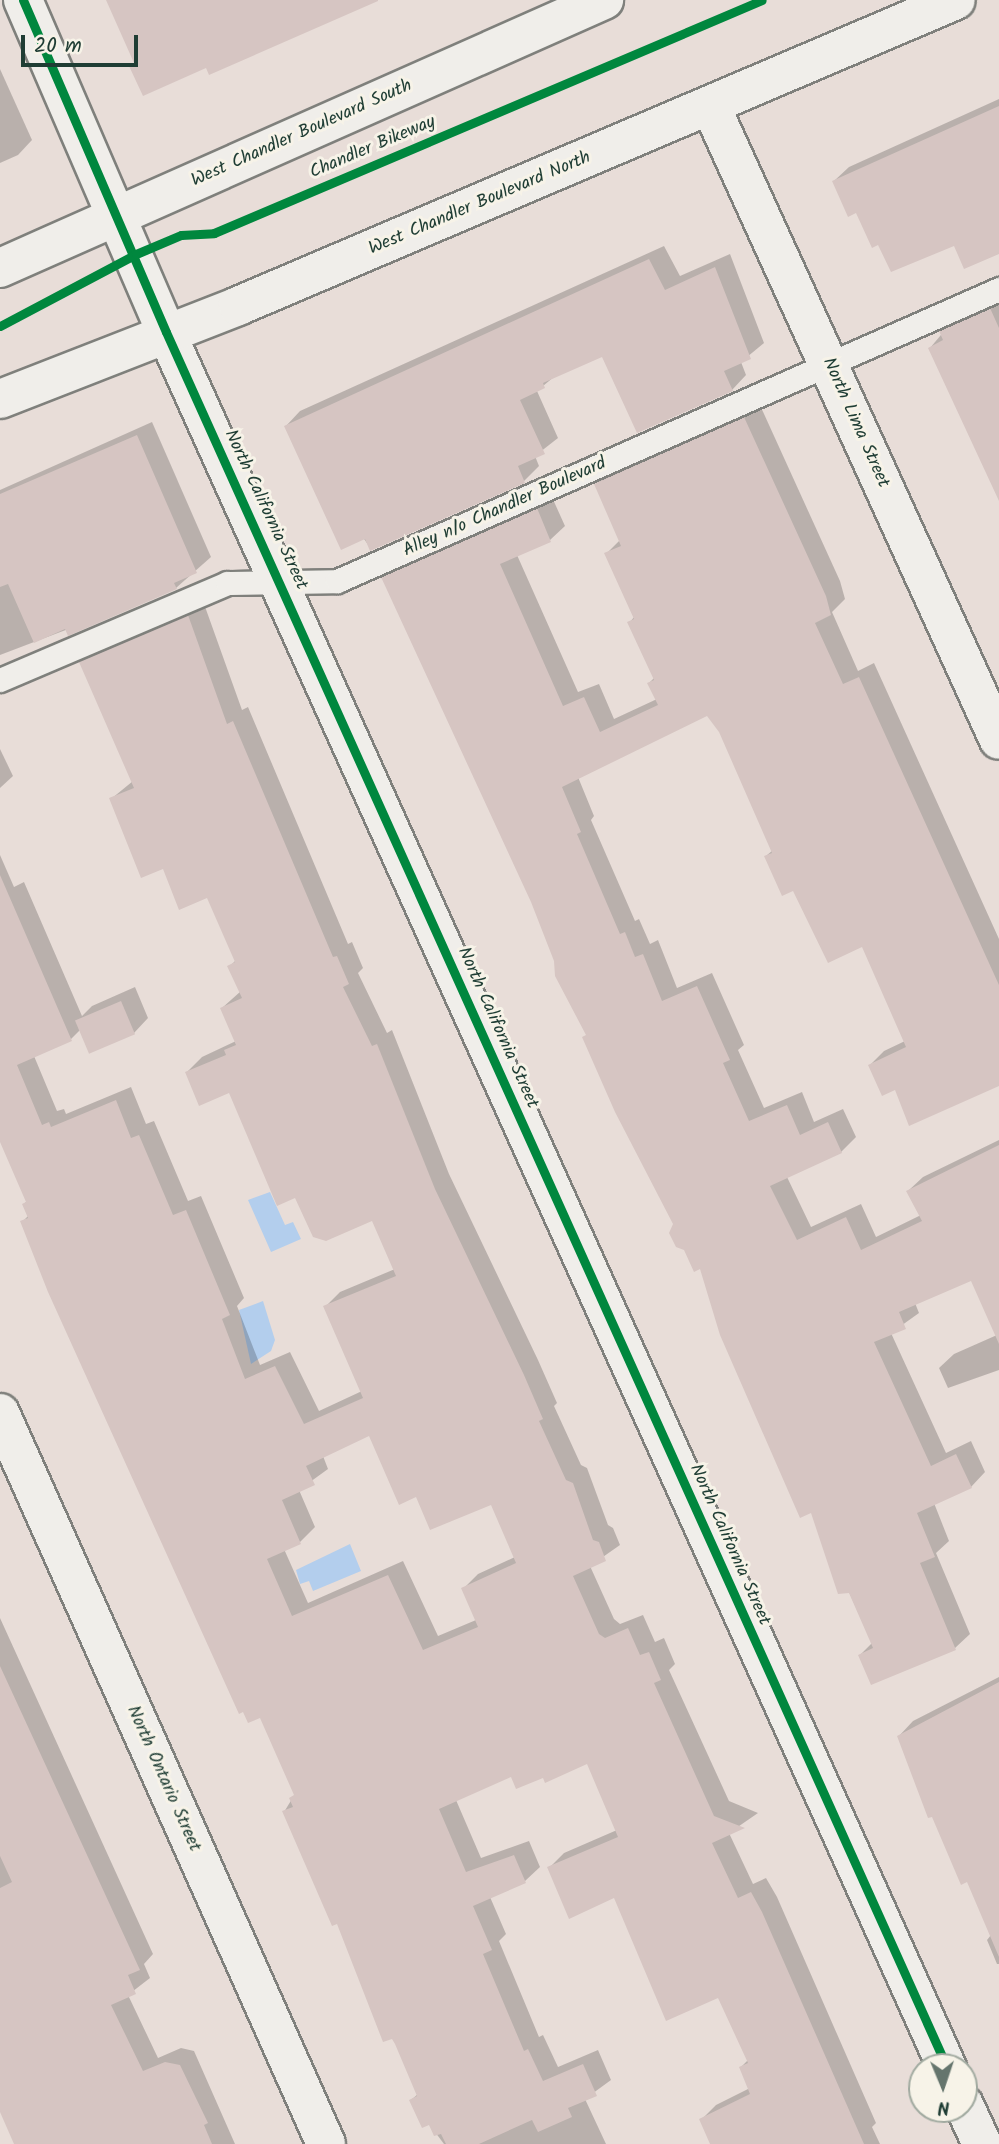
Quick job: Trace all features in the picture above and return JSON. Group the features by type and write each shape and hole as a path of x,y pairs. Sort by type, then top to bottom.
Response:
{"street":[{"name":"North California Street","path":"23,0 120,216 166,332 281,582 941,2053"},
{"name":"West Chandler Boulevard South","path":"0,268 604,0"},
{"name":"West Chandler Boulevard North","path":"0,399 711,107 956,0"},
{"name":"North Lima Street","path":"711,107 999,740"},
{"name":"North Ontario Street","path":"0,1413 326,2144"},
{"path":"972,2123 982,2144"}],"lane":[{"name":"Alley n/o Chandler Boulevard","path":"0,680 227,583 337,581 829,367 999,289"}],"water":[{"path":"270,1192 285,1225 293,1222 301,1239 271,1252 248,1200"},
{"path":"263,1301 275,1340 271,1351 251,1364 239,1310"},
{"path":"350,1544 361,1571 313,1591 309,1581 300,1584 296,1570"}],"building":[{"path":"106,0 378,1 209,75 206,68 143,96 129,66 134,63"},
{"path":"999,106 999,254 964,269 954,246 891,272 878,245 872,248 856,213 848,217 832,181"},
{"path":"649,259 665,290 715,267 751,359 724,371 733,391 637,433 602,357 543,383 545,388 520,400 545,454 518,466 525,483 370,551 365,539 341,550 284,426"},
{"path":"990,308 999,328 999,501 928,348 943,340 939,331"},
{"path":"744,417 826,596 831,615 815,623 843,684 859,677 999,985 999,1086 909,1126 895,1090 882,1096 868,1065 906,1047 862,947 828,963 793,891 782,896 764,856 772,853 719,732 707,716 562,787 581,832 577,834 620,934 625,932 635,957 643,954 662,1001 697,986 730,1060 723,1063 749,1121 787,1105 800,1135 828,1122 842,1153 770,1186 797,1240 846,1217 861,1250 922,1221 906,1191 999,1145 999,1344 971,1281 899,1312 906,1329 874,1342 931,1466 956,1454 972,1488 917,1513 935,1557 920,1563 956,1650 871,1685 858,1655 873,1648 849,1593 838,1594 811,1513 800,1518 720,1335 700,1269 694,1272 684,1250 676,1247 669,1233 673,1224 615,1112 582,1037 586,1035 555,976 554,961 531,902 381,577 537,508 551,542 500,564 563,706 584,697 600,732 658,705 647,683 654,680 627,622 634,619 604,553 621,546 594,484"},
{"path":"137,435 197,573 174,583 177,589 68,636 65,629 34,643 8,584 0,587 0,494"},
{"path":"188,615 227,724 233,721 333,957 337,956 349,984 343,987 372,1046 377,1044 435,1189 524,1375 543,1419 539,1421 566,1480 573,1483 593,1540 599,1542 606,1561 573,1576 599,1634 605,1638 628,1628 640,1655 649,1652 661,1680 654,1683 714,1816 745,1828 712,1843 738,1898 751,1892 762,1912 864,2144 710,2144 699,2119 750,2094 739,2067 748,2063 718,1998 666,2021 614,1898 569,1919 547,1867 618,1837 587,1764 545,1783 543,1778 516,1789 511,1777 439,1809 466,1872 514,1855 526,1883 473,1906 492,1950 483,1954 524,2051 528,2049 543,2081 583,2064 597,2096 568,2108 572,2117 538,2132 532,2120 479,2144 446,2144 441,2134 434,2136 429,2125 422,2128 409,2100 417,2096 395,2044 392,2039 383,2042 337,1924 332,1926 282,1811 293,1807 289,1798 294,1795 260,1718 248,1723 243,1712 239,1714 48,1292 20,1221 28,1218 22,1204 26,1202 0,1142 0,875 72,1041 17,1065 42,1125 49,1122 51,1127 116,1100 131,1138 139,1135 173,1215 186,1210 230,1315 222,1319 245,1379 275,1366 304,1424 363,1398 323,1306 396,1276 372,1221 326,1241 313,1237 295,1198 277,1206 229,1093 199,1106 185,1072 226,1055 224,1050 236,1045 220,1008 242,998 227,966 235,962 207,898 179,910 163,869 141,878 109,798 134,788 79,662","holes":["369,1436 399,1505 416,1497 430,1530 491,1505 516,1563 461,1588 478,1627 423,1650 388,1575 292,1616 267,1559 301,1544 282,1500 315,1485 306,1466"]},
{"path":"121,1001 135,1034 89,1054 75,1021"},
{"path":"0,1666 140,1970 128,1975 136,1994 111,2005 143,2071 165,2062 180,2065 208,2123 204,2125 212,2144 14,2144 0,2112 0,1888 12,1882 0,1856"},
{"path":"999,1682 999,1957 967,1882 961,1885 932,1817 928,1818 897,1736"}],"cycle path":[{"path":"23,0 166,332 941,2053"},
{"name":"Chandler Bikeway","path":"0,326 136,254 181,235 214,233 762,0"}]}
